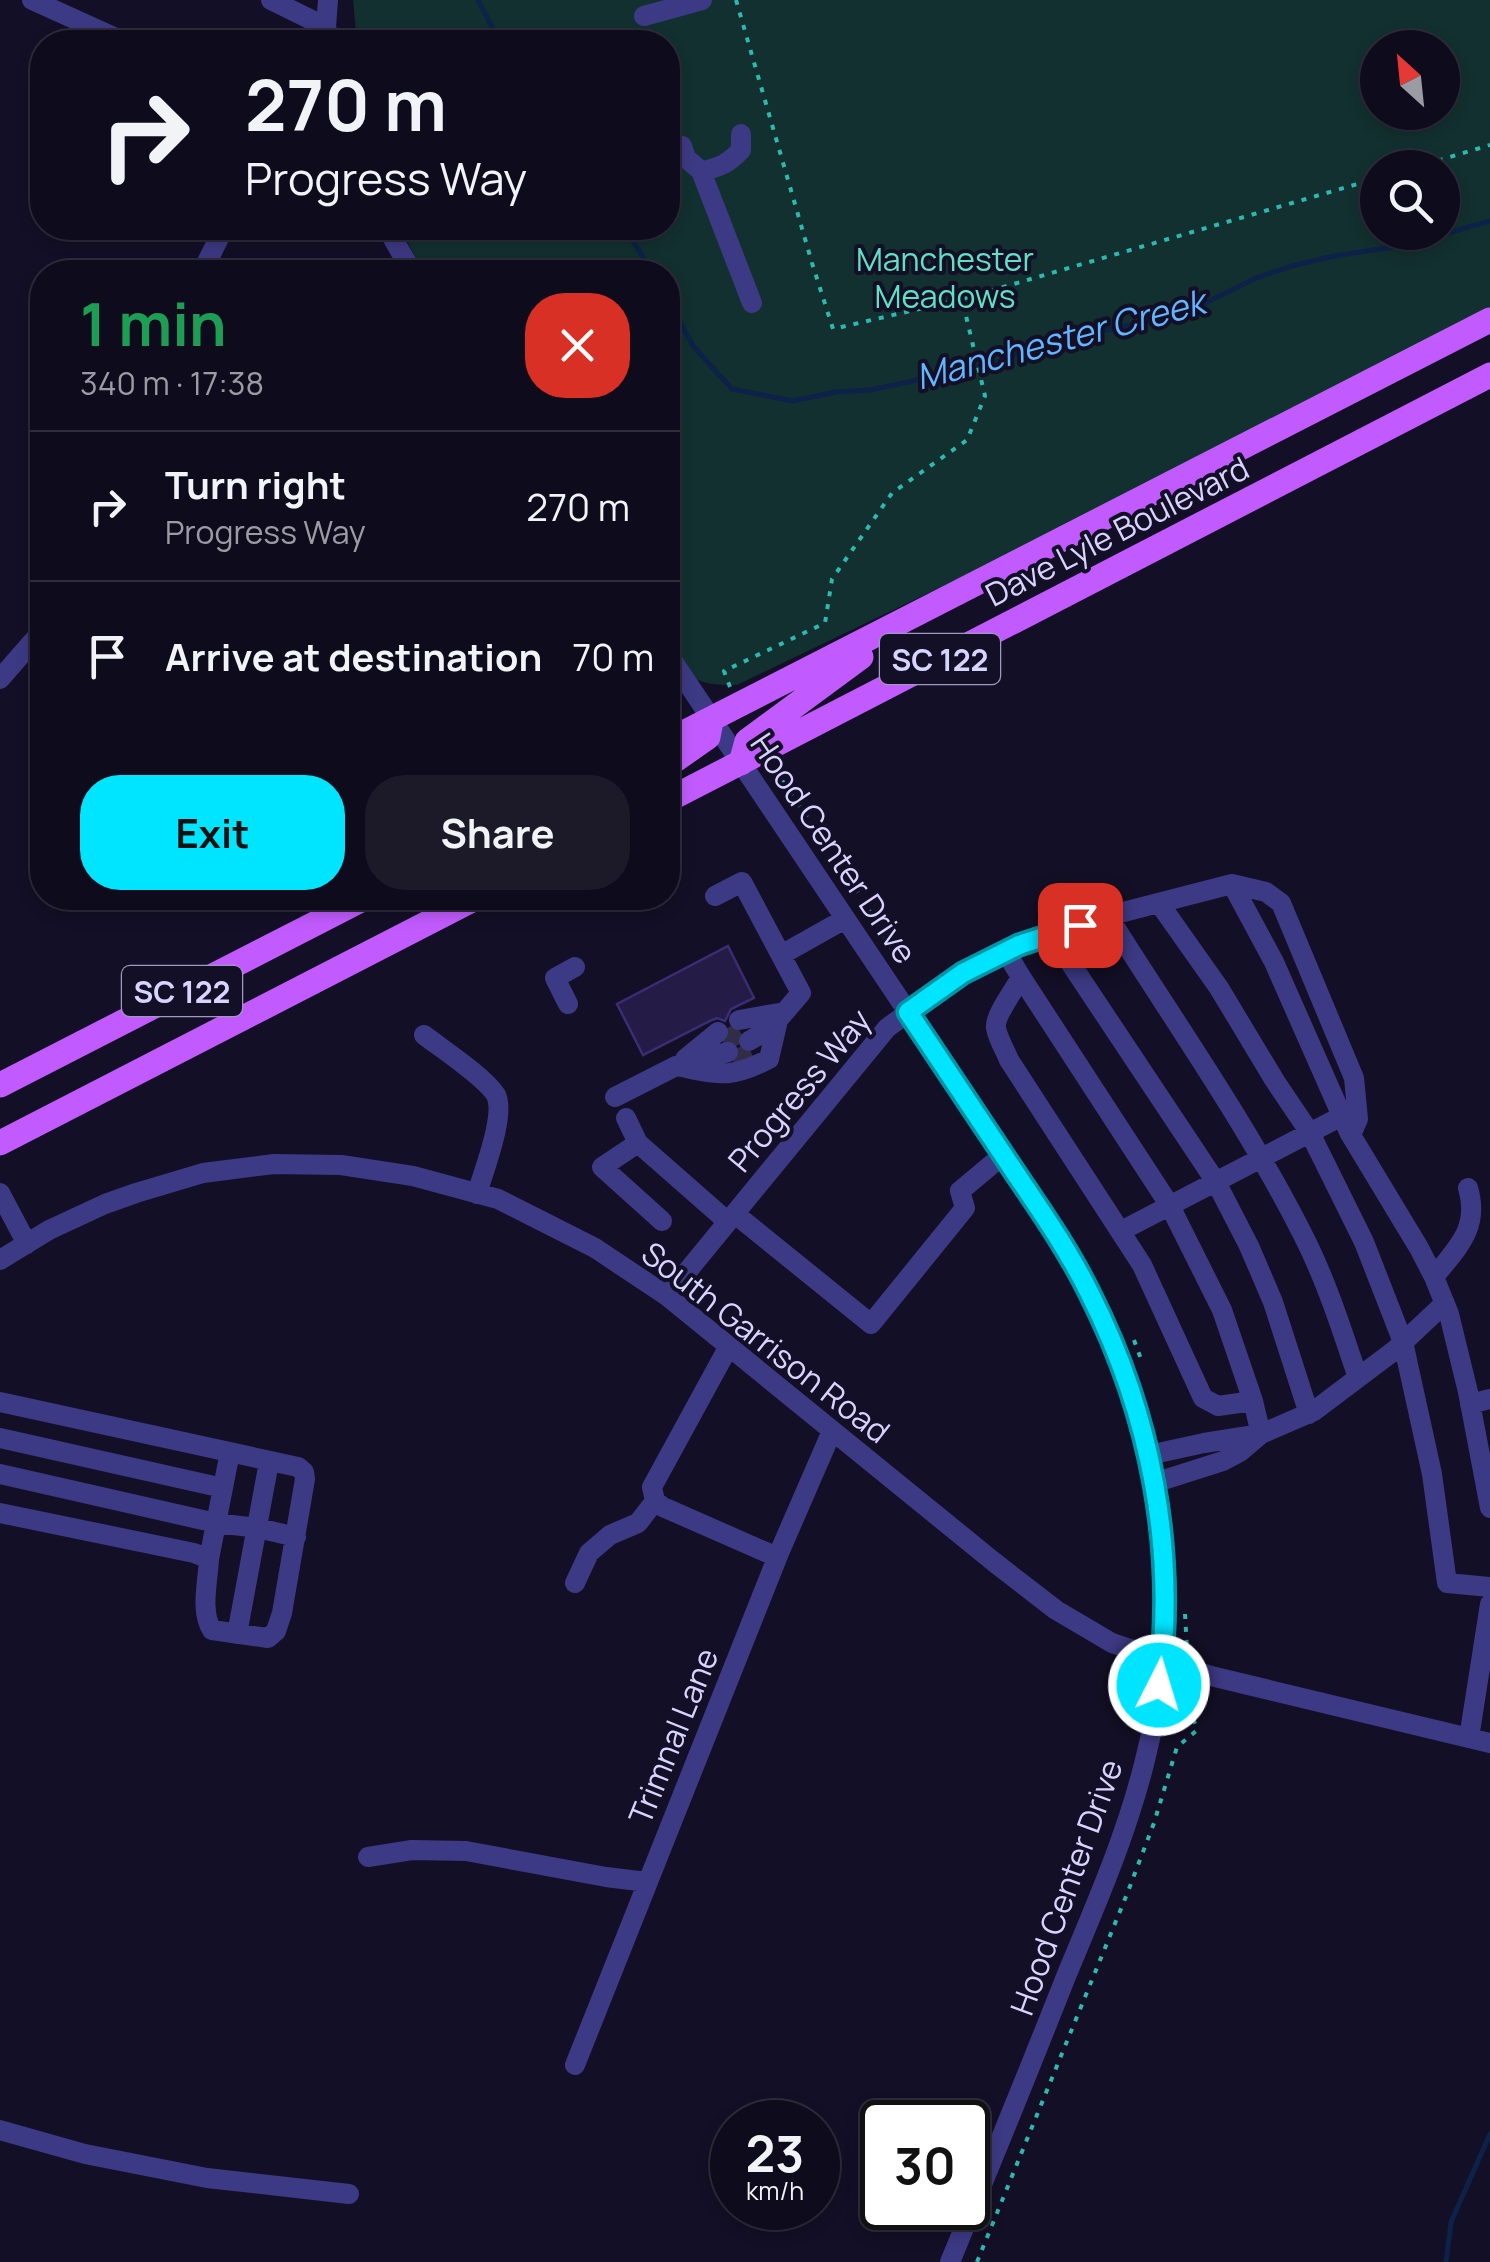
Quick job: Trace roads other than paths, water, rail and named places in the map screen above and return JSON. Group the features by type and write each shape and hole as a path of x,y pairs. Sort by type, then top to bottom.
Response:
{"main road":[{"name":"Dave Lyle Boulevard","path":"680,738 718,729 738,706 1490,320"},
{"name":"Dave Lyle Boulevard","path":"680,794 1490,375"},
{"path":"741,763 748,741 762,728 930,608"},
{"path":"680,756 718,729"},
{"name":"SC 122","path":"0,1086 341,910"},
{"path":"408,933 443,910"},
{"name":"SC 122","path":"0,1143 453,910"}],"street":[{"path":"32,0 98,30"},
{"path":"271,0 320,30"},
{"path":"328,0 328,30"},
{"path":"644,16 702,0"},
{"path":"701,171 730,162 741,150 741,134"},
{"path":"682,146 686,158 701,171 752,303"},
{"path":"0,678 30,644"},
{"name":"Hood Center Drive","path":"680,672 1058,1236 1117,1352 1150,1455 1164,1563 1165,1615 1146,1759 1122,1837 950,2262"},
{"path":"715,896 742,882 801,994 770,1028 747,1036"},
{"path":"1232,884 1274,962 1347,1126 1434,1277 1480,1401 1490,1508"},
{"path":"1121,1231 1310,1133 1347,1126 1358,1119 1354,1078 1280,903 1266,892 1232,884"},
{"name":"Progress Way","path":"667,1296 887,1028 908,1012 963,973 1051,934 1232,884"},
{"path":"1159,903 1219,988 1310,1133 1364,1242 1403,1342 1432,1474 1446,1583 1490,1587"},
{"path":"1108,916 1261,1158 1305,1238 1358,1378"},
{"path":"780,955 845,918"},
{"path":"1051,934 1216,1182 1273,1302 1309,1414"},
{"path":"1006,952 1170,1206 1222,1310 1261,1434"},
{"path":"568,1004 555,978 576,967"},
{"path":"1021,977 996,1015 996,1028 1008,1060 1142,1264 1203,1398 1218,1406 1252,1401"},
{"path":"676,1066 726,1075 751,1068 769,1059 782,1016"},
{"path":"424,1035 470,1069 496,1096 499,1116 477,1194"},
{"path":"615,1097 725,1046"},
{"path":"626,1118 638,1142 871,1324 965,1208 960,1191 1004,1155"},
{"path":"638,1142 602,1167 662,1221"},
{"name":"South Garrison Road","path":"0,1260 61,1224 136,1193 203,1173 274,1164 342,1165 414,1176 498,1199 595,1248 667,1296 1056,1610 1112,1643 1268,1691 1490,1743"},
{"path":"1434,1277 1465,1236 1474,1206 1468,1188"},
{"path":"0,1193 27,1244"},
{"path":"1150,1455 1261,1434 1309,1414 1403,1342 1445,1304"},
{"path":"729,1346 652,1487 655,1500 663,1507 777,1557"},
{"path":"0,1402 230,1452 269,1462 298,1467 304,1472 282,1613 276,1631 268,1638 212,1630 208,1626 209,1559 230,1452"},
{"name":"Trimnal Lane","path":"574,2065 777,1557 832,1430"},
{"path":"1154,1484 1223,1461 1261,1434"},
{"path":"0,1438 224,1488"},
{"path":"237,1634 269,1462"},
{"path":"0,1474 296,1537"},
{"path":"575,1583 589,1554 610,1536 638,1523 655,1500"},
{"path":"0,1513 209,1559"},
{"path":"1469,1738 1490,1604"},
{"path":"368,1858 412,1850 466,1851 647,1882"},
{"path":"0,2130 85,2154 206,2178 349,2194"}],"waterway":[{"name":"Manchester Creek","path":"478,0 494,30"},
{"name":"Manchester Creek","path":"680,322 693,346 732,389 793,401 870,390 992,364 1045,343 1191,310 1256,278 1292,266 1406,245 1490,221"},
{"name":"Manchester Creek","path":"632,240 645,260"},
{"path":"1446,2262 1451,2222 1490,2134"}],"tunnel":[{"path":"723,1042 744,1030"},
{"path":"733,1061 755,1051"}],"park label":[{"name":"Manchester Meadows","path":"945,278"}]}
